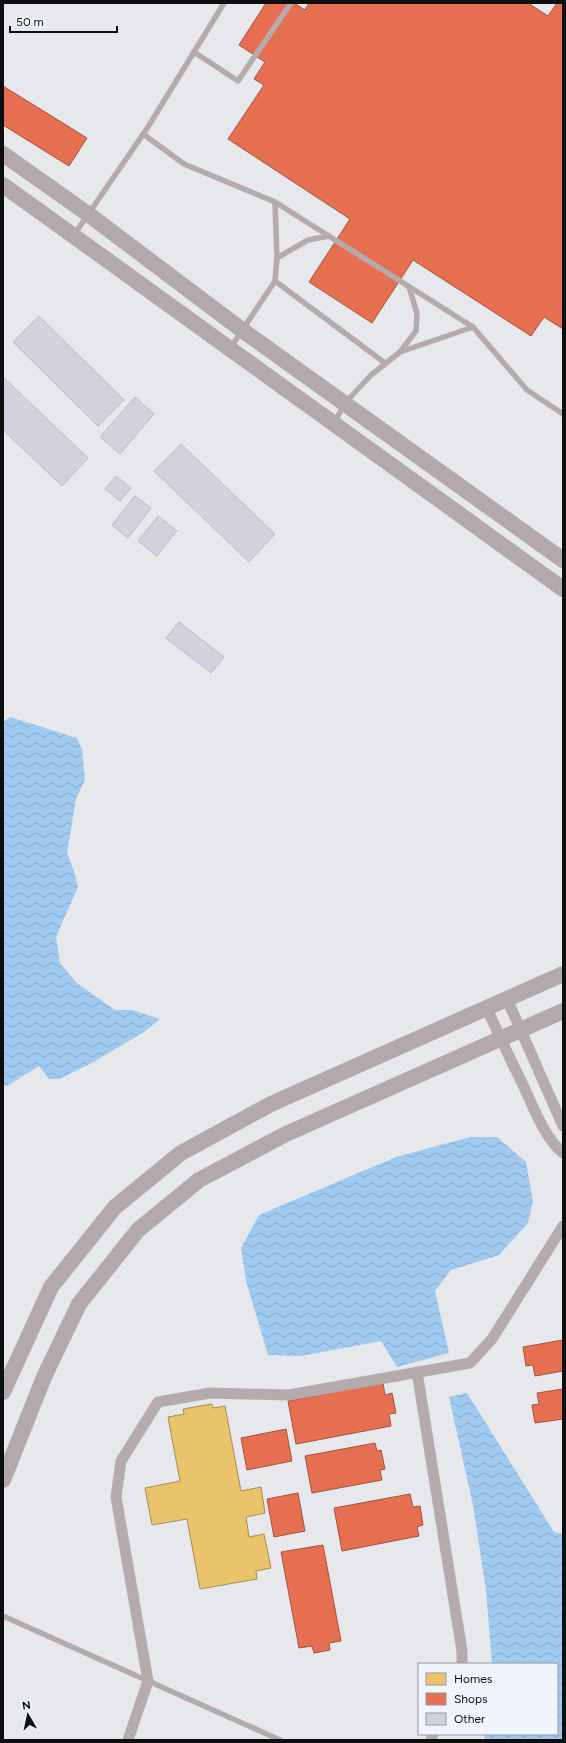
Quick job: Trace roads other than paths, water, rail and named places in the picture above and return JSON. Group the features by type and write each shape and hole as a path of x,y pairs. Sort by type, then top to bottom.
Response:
{"street":[{"path":"3,154 88,214 242,330 563,560"},
{"path":"3,186 74,235 563,589"},
{"path":"3,1392 51,1287 115,1207 181,1153 271,1104 563,974"},
{"path":"507,999 563,1126"},
{"path":"487,1009 541,1122 558,1149 563,1153"},
{"path":"3,1480 44,1377 79,1304 138,1230 199,1180 279,1138 563,1010"},
{"path":"128,1740 148,1681 116,1497 121,1461 158,1402 210,1393 289,1395 470,1362 492,1339 563,1226"},
{"path":"417,1372 462,1651 462,1663"}],"lane":[{"path":"74,235 143,134 224,3"},
{"path":"194,52 238,82 291,3"},
{"path":"143,134 184,164 275,202 473,327 527,390 563,414"},
{"path":"230,349 275,281 277,258 275,202"},
{"path":"277,258 308,240 329,236"},
{"path":"275,281 385,363"},
{"path":"333,423 345,403 371,375 400,352 416,331 417,313 409,287"},
{"path":"400,352 473,327"},
{"path":"3,1616 280,1740"}],"water":[{"path":"10,717 77,738 82,749 85,780 76,799 67,853 78,887 56,937 60,963 77,983 115,1010 132,1010 160,1019 144,1032 90,1064 59,1079 49,1079 39,1066 7,1086 3,1085 3,722"},
{"path":"470,1137 497,1137 526,1162 533,1201 528,1223 499,1255 451,1270 435,1291 449,1353 397,1367 381,1341 301,1356 268,1355 246,1281 241,1248 259,1215 396,1157"},
{"path":"467,1393 554,1532 563,1534 563,1740 485,1740 484,1735 558,1735 558,1663 492,1663 486,1590 473,1505 449,1397"}]}
